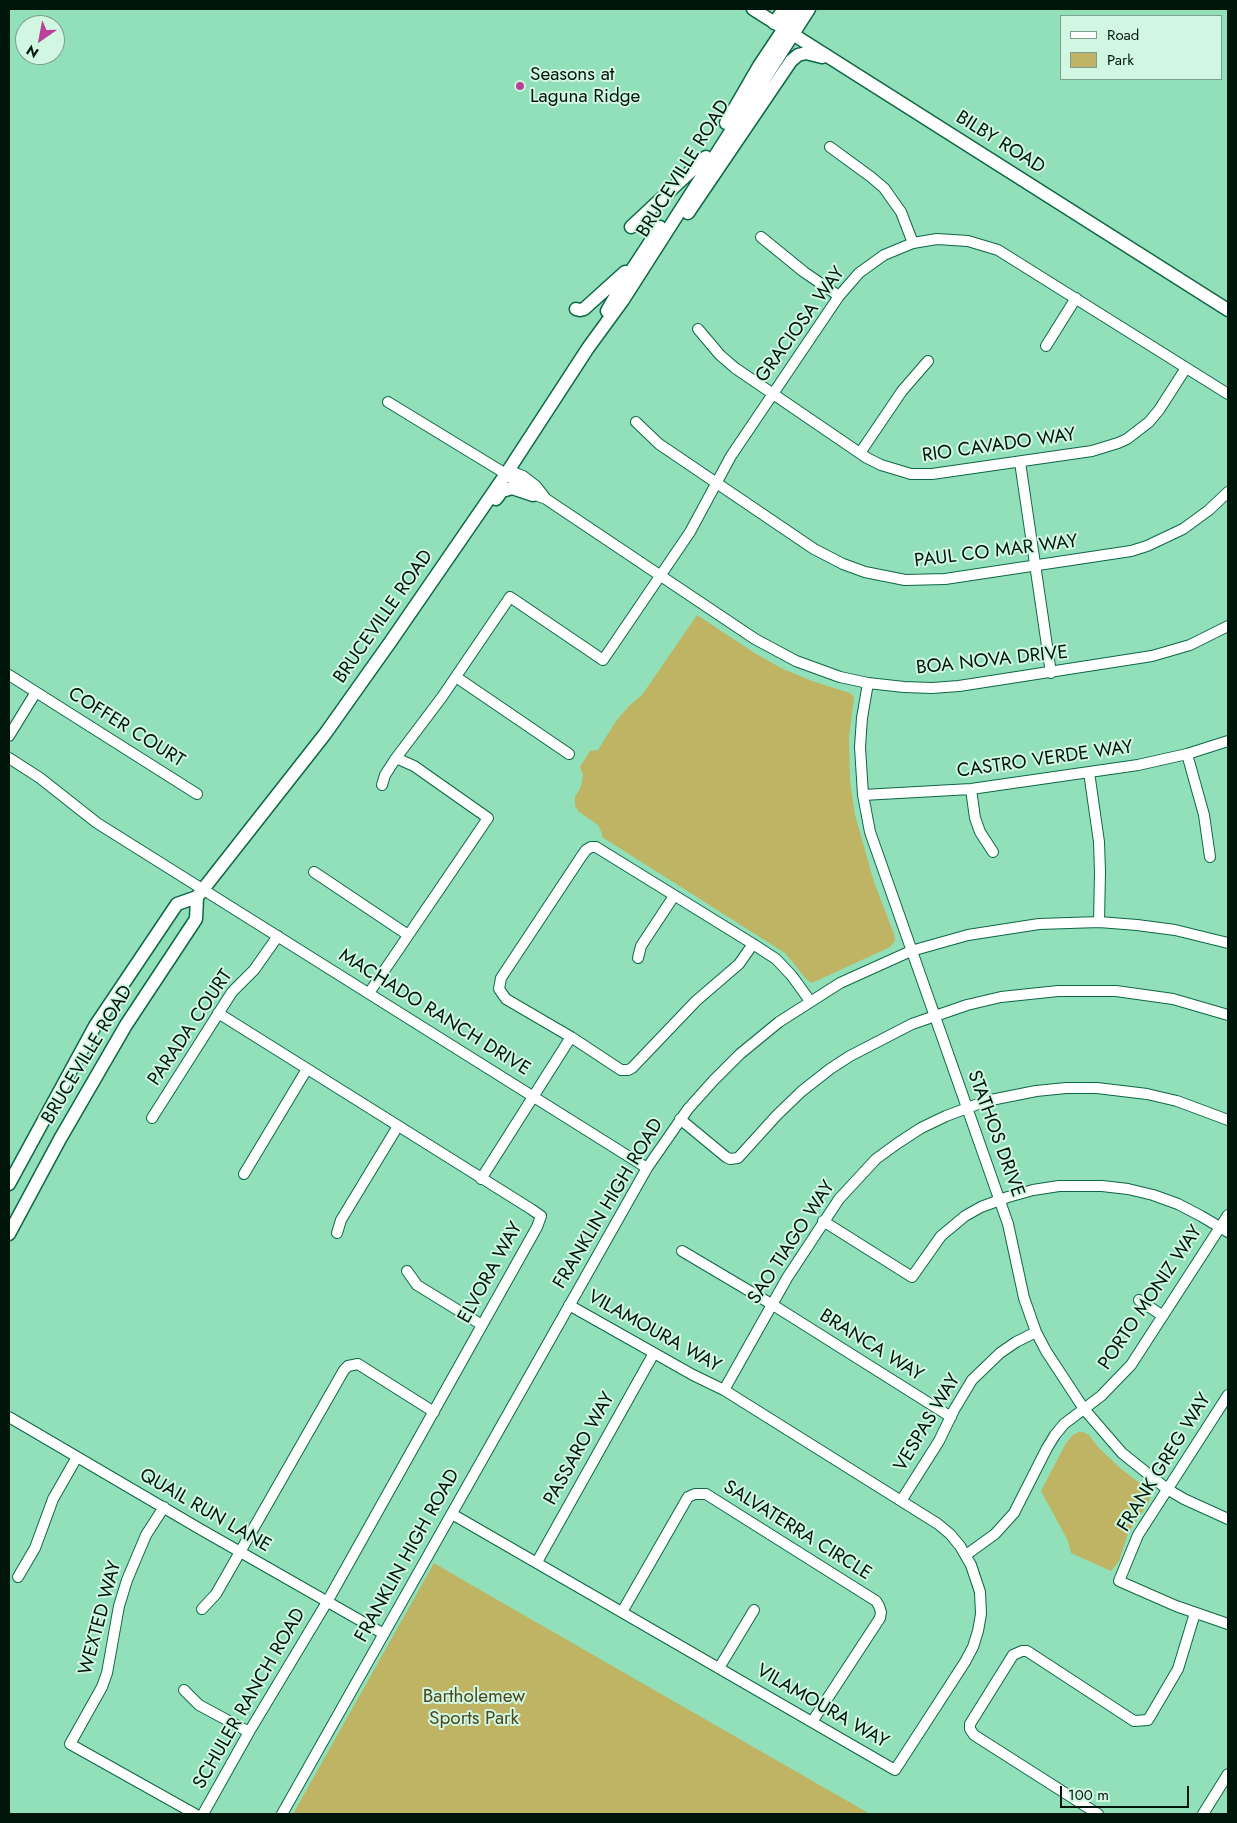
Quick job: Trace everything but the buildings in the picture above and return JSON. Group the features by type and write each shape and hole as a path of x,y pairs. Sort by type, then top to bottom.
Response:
{"main road":[{"name":"BILBY ROAD","path":"753,9 1228,310"},
{"path":"784,9 784,28"},
{"name":"BRUCEVILLE ROAD","path":"588,348 610,304 706,157 752,78 797,9"},
{"name":"BRUCEVILLE ROAD","path":"9,1184 95,1026 177,904 200,893 325,734 506,474 588,348 623,300 658,245 784,28 809,9"},
{"path":"658,245 686,216 791,61 798,55 810,53 836,62"},
{"path":"631,227 706,157"},
{"path":"576,309 584,309 638,260"},
{"path":"483,507 491,504 508,488 516,488 540,497"},
{"name":"BRUCEVILLE ROAD","path":"9,1234 60,1139 122,1033 196,919 200,893"}],"street":[{"path":"830,146 871,177 888,193 901,212 913,243"},
{"path":"762,237 804,272 839,296"},
{"name":"GRACIOSA WAY","path":"456,677 510,597 603,660 690,532 731,456 839,296 859,272 873,261 913,243 937,239 956,240 986,246 1015,259 1228,394"},
{"path":"1046,346 1076,298"},
{"name":"RIO CAVADO WAY","path":"698,329 720,355 735,368 860,453 881,466 896,471 922,475 1092,451 1128,439 1149,422 1159,410 1186,368"},
{"path":"860,453 902,391 928,361"},
{"name":"BOA NOVA DRIVE","path":"388,402 506,474 514,482 540,497 771,649 840,677 904,688 959,686 1152,656 1190,645 1228,626"},
{"name":"PAUL CO MAR WAY","path":"636,422 659,444 814,549 843,564 889,578 929,580 1108,555 1146,546 1169,536 1196,520 1228,492"},
{"path":"1020,462 1050,673"},
{"name":"COFFER COURT","path":"9,675 197,794"},
{"path":"382,785 385,775 396,758 456,677 569,754"},
{"name":"STATHOS DRIVE","path":"868,683 862,718 860,747 863,795 868,823 876,853 1000,1200 1011,1237 1024,1298 1036,1332 1046,1352 1084,1409 1122,1453 1168,1489 1193,1504 1228,1519"},
{"path":"9,736 36,692"},
{"name":"CASTRO VERDE WAY","path":"863,795 971,789 1089,772 1158,761 1188,754 1228,741"},
{"path":"1188,754 1204,815 1210,858"},
{"name":"MACHADO RANCH DRIVE","path":"9,758 40,778 98,823 200,893 278,936 647,1168"},
{"path":"369,993 488,818 414,766 396,758"},
{"path":"1089,772 1099,842 1099,922"},
{"path":"971,789 975,818 980,832 993,852"},
{"path":"753,944 739,964 696,1001 628,1070 621,1070 571,1037 506,999 499,990 501,978 586,850 596,847 753,944 776,959 792,976 810,1001"},
{"path":"314,872 408,935"},
{"path":"638,958 641,946 674,896"},
{"name":"FRANKLIN HIGH ROAD","path":"282,1814 647,1168 680,1119 713,1081 740,1054 779,1022 840,983 911,952 968,935 1039,924 1099,922 1137,924 1175,930 1228,943"},
{"name":"PARADA COURT","path":"152,1118 232,992 265,956 278,936"},
{"path":"680,1119 726,1157 730,1159 738,1158 777,1115 830,1069 877,1041 934,1016 967,1005 1001,997 1043,992 1093,990 1173,999 1228,1015"},
{"name":"ELVORA WAY","path":"218,1013 541,1216 537,1227 327,1602"},
{"path":"481,1179 571,1037"},
{"path":"244,1174 307,1069"},
{"name":"SAO TIAGO WAY","path":"724,1390 823,1221 850,1185 876,1159 921,1128 967,1108 1000,1098 1036,1091 1066,1088 1097,1088 1147,1094 1177,1101 1228,1120"},
{"path":"337,1233 340,1220 398,1126"},
{"path":"823,1221 912,1277 933,1245 950,1227 964,1216 1000,1200 1033,1190 1059,1186 1085,1185 1120,1188 1154,1196 1178,1204 1224,1230"},
{"name":"PORTO MONIZ WAY","path":"966,1555 989,1540 1007,1522 1022,1498 1047,1448 1064,1424 1101,1396 1135,1359 1224,1230 1228,1215"},
{"name":"BRANCA WAY","path":"682,1251 773,1304 951,1417"},
{"path":"407,1271 417,1285 482,1325"},
{"path":"1139,1300 1163,1316"},
{"name":"VILAMOURA WAY","path":"452,1514 895,1770 973,1647 978,1631 981,1603 976,1575 966,1555 950,1534 938,1524 724,1390 693,1375 569,1306"},
{"name":"VESPAS WAY","path":"901,1501 939,1441 964,1392 985,1366 1016,1342 1036,1332"},
{"name":"PASSARO WAY","path":"537,1562 654,1353"},
{"path":"202,1609 216,1594 348,1366 358,1364 434,1412"},
{"name":"FRANK GREG WAY","path":"1228,1395 1225,1407 1138,1535 1119,1581 1195,1613 1228,1624"},
{"name":"QUAIL RUN LANE","path":"9,1417 384,1634"},
{"path":"18,1577 34,1548 53,1499 77,1457"},
{"name":"SALVATERRA CIRCLE","path":"622,1612 688,1497 695,1494 706,1494 876,1601 879,1606 880,1618 812,1722"},
{"name":"WEXTED WAY","path":"164,1507 146,1535 127,1580 119,1606 107,1673 102,1686 70,1744 194,1814"},
{"name":"SCHULER RANCH ROAD","path":"202,1814 327,1602"},
{"path":"719,1668 754,1610"},
{"path":"1098,1814 974,1735 970,1729 970,1724 1014,1655 1022,1651 1027,1651 1134,1721 1148,1720 1178,1669 1195,1613"},
{"path":"184,1690 199,1705 249,1732"},
{"path":"1203,1814 1228,1774"}],"green space":[{"path":"697,615 781,668 812,681 850,693 854,697 849,738 850,780 855,815 874,882 895,941 890,947 812,983 807,980 785,953 602,837 598,825 579,812 575,806 575,797 581,786 583,775 580,767 590,751 598,750 616,721 642,695"},
{"path":"1079,1432 1089,1435 1098,1447 1119,1467 1147,1489 1150,1496 1149,1502 1128,1533 1119,1561 1111,1571 1071,1553 1068,1541 1041,1491 1066,1443 1073,1435"},
{"name":"Bartholemew Sports Park","path":"434,1563 468,1583 870,1814 293,1814"}],"place":[{"name":"Seasons at Laguna Ridge","path":"520,86"}]}
